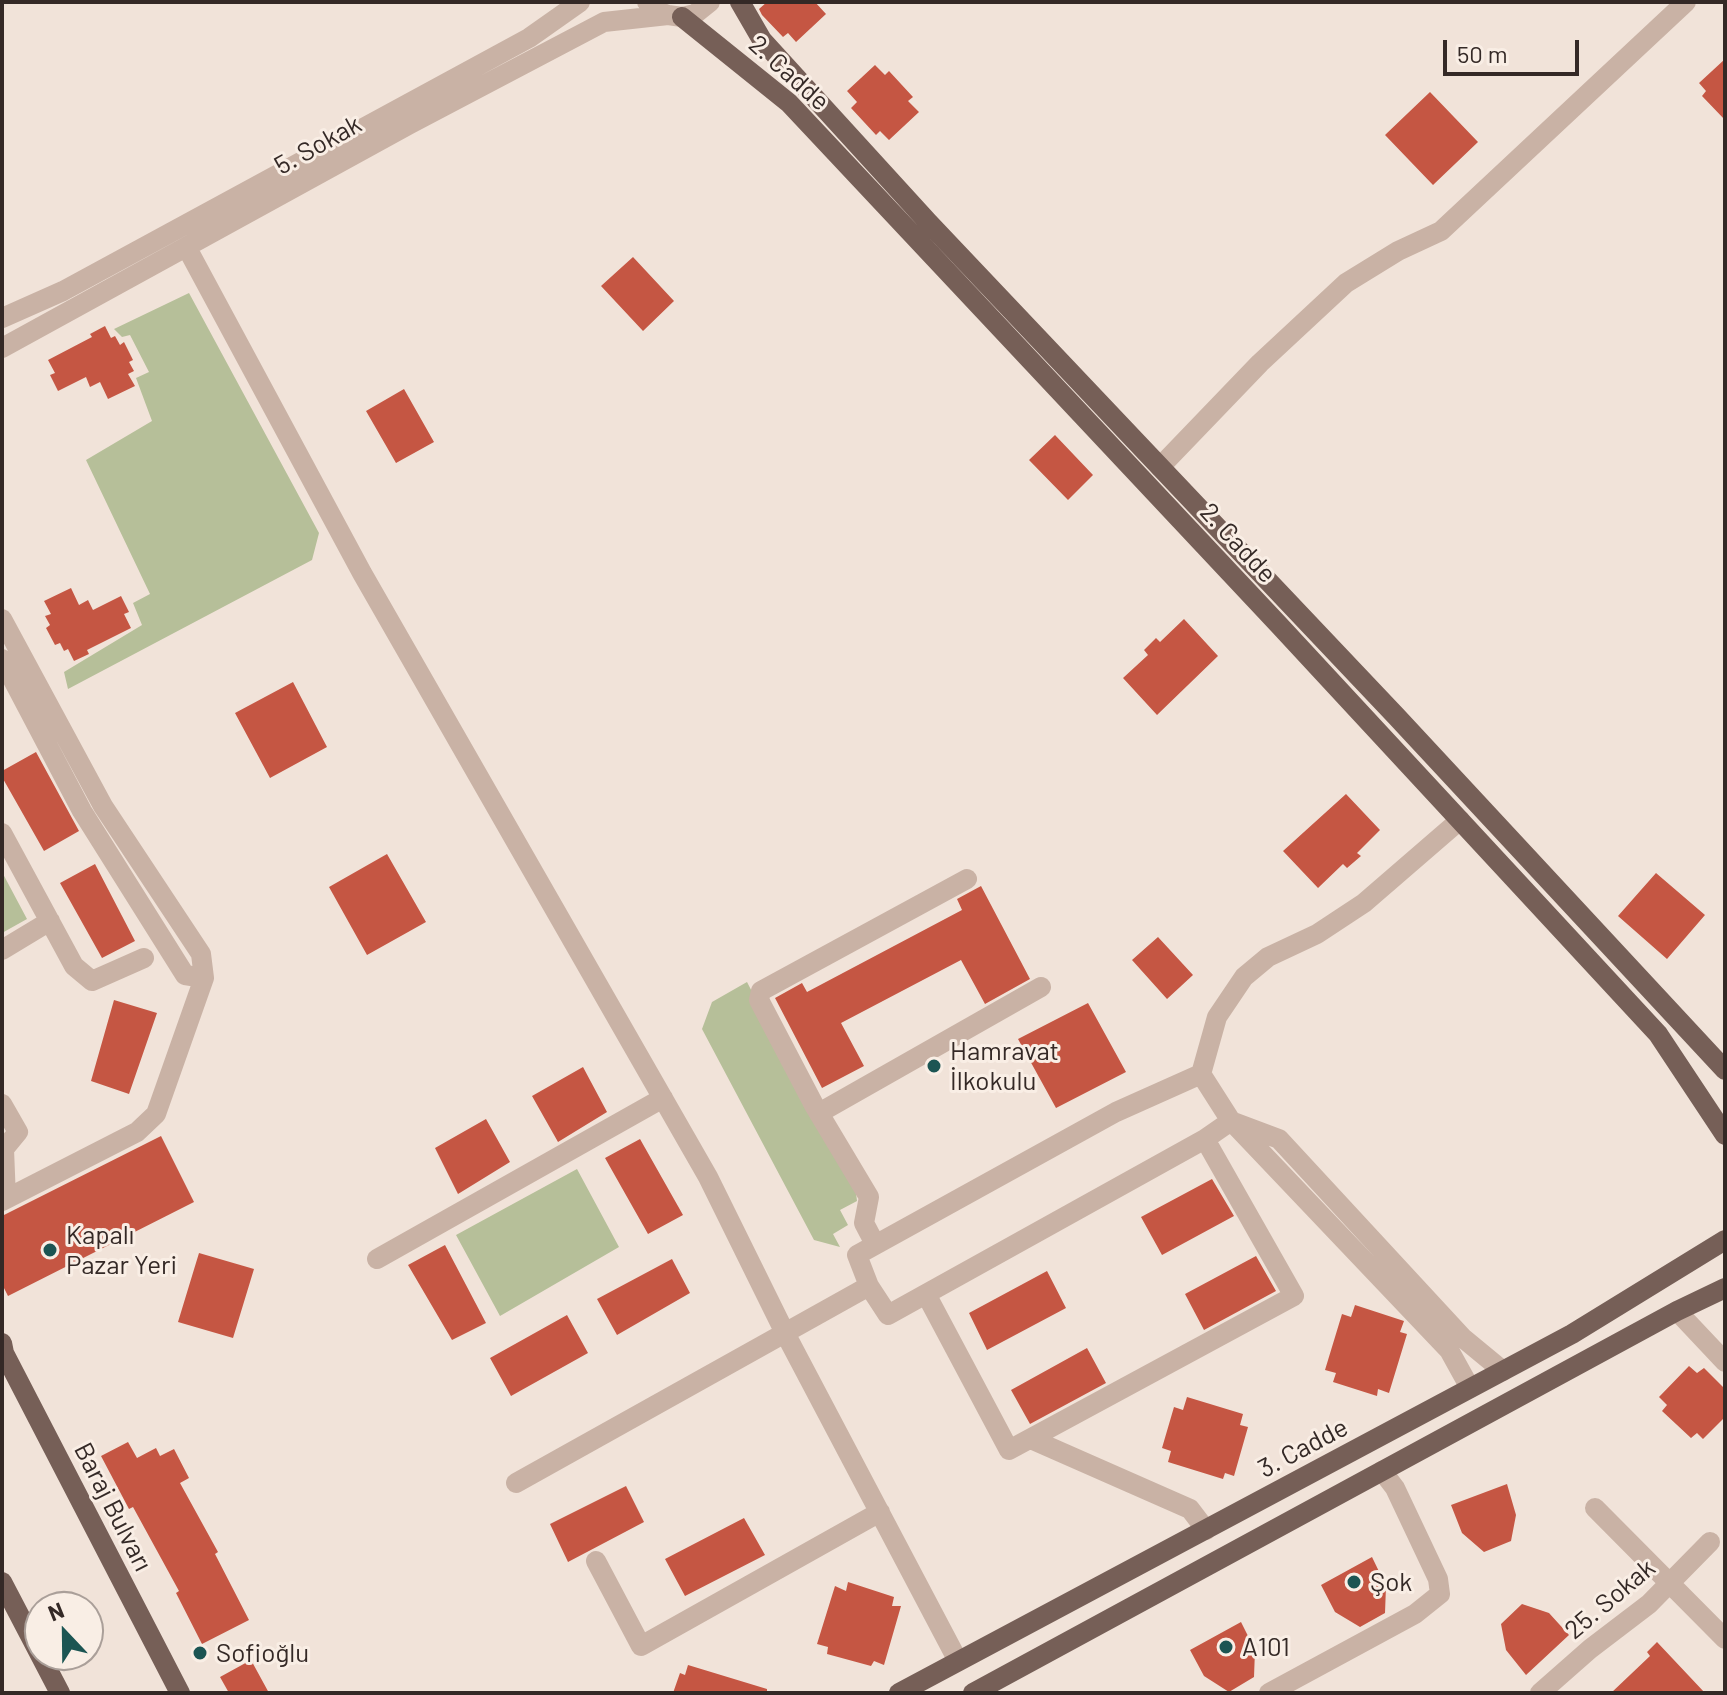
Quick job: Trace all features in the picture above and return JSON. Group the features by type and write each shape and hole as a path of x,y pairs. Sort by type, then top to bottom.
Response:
{"main road":[{"name":"2. Cadde","path":"740,2 762,40 939,233 1396,716 1725,1070"},
{"name":"2. Cadde","path":"675,16 789,103 1658,1034 1725,1135"},
{"name":"3. Cadde","path":"899,1693 1572,1334 1725,1240"},
{"path":"973,1693 1677,1311 1725,1288"},
{"name":"Baraj Bulvarı","path":"2,1343 4,1353 180,1693"},
{"path":"2,1582 60,1693"}],"street":[{"name":"5. Sokak","path":"2,318 63,291 529,38 580,2"},
{"path":"647,2 655,10 675,16 695,14 710,2"},
{"path":"1160,467 1260,363 1346,283 1398,251 1441,231 1686,2"},
{"name":"5. Sokak","path":"2,348 410,124 604,22 675,16"},
{"path":"187,248 362,573 708,1177 785,1333 958,1661"},
{"path":"2,619 103,806 201,954 204,978 156,1114 137,1132 4,1200 4,1149 18,1132 2,1104"},
{"path":"2,659 82,811 185,975 204,978"},
{"path":"1460,820 1364,903 1317,934 1268,957 1244,977 1217,1017 1201,1074 1231,1121 1449,1350 1470,1388"},
{"path":"2,833 74,966 92,981 144,958"},
{"path":"875,1244 864,1223 869,1197 819,1113 759,1000 761,991 967,879"},
{"path":"2,950 50,921"},
{"path":"819,1113 1041,987"},
{"path":"1201,1074 1116,1112 857,1255 869,1286 888,1315 1205,1139 1231,1121"},
{"path":"377,1259 663,1098"},
{"path":"1231,1121 1279,1139 1463,1338 1503,1371"},
{"path":"926,1294 1009,1450 1031,1439 1294,1296 1210,1148"},
{"path":"516,1483 869,1286"},
{"path":"1677,1311 1725,1362"},
{"path":"1031,1439 1190,1509 1206,1530"},
{"path":"1269,1693 1415,1614 1440,1594 1438,1579 1402,1501 1382,1471"},
{"path":"1595,1508 1725,1639"},
{"path":"596,1561 641,1646 880,1512"},
{"name":"25. Sokak","path":"1540,1693 1671,1583 1710,1542"}],"green space":[{"path":"189,293 319,533 312,560 68,689 64,672 142,625 133,603 150,594 86,460 152,421 136,378 149,372 130,335 122,337 114,329"},
{"path":"2,872 27,919 2,933"},
{"path":"747,982 856,1193 857,1201 840,1210 848,1225 833,1234 840,1247 814,1240 702,1029 712,1002"},
{"path":"577,1169 619,1247 500,1316 456,1235"}],"building":[{"path":"767,2 815,2 826,14 796,42 788,33 783,37 762,15 759,9"},
{"path":"1725,59 1725,120 1702,96 1706,91 1699,83"},
{"path":"875,65 885,75 889,71 913,97 908,101 919,112 889,140 880,131 876,135 851,108 857,102 847,91"},
{"path":"1430,92 1478,142 1433,185 1385,135"},
{"path":"633,257 674,301 643,331 601,286"},
{"path":"105,326 111,338 115,336 120,345 124,342 133,360 129,362 134,371 128,374 135,386 108,399 100,382 90,387 86,377 58,391 50,375 55,373 48,360 92,337 90,334"},
{"path":"404,389 434,442 396,463 366,411"},
{"path":"1055,435 1093,475 1068,500 1029,460"},
{"path":"71,588 79,605 88,600 93,610 121,596 129,612 124,614 131,628 87,650 89,654 74,661 68,649 64,651 60,643 55,645 46,628 50,625 45,616 51,614 44,601"},
{"path":"1184,619 1218,656 1157,715 1123,678 1148,655 1144,650 1156,638 1160,642"},
{"path":"293,682 327,747 270,778 235,713"},
{"path":"36,752 79,831 44,851 2,777 2,771"},
{"path":"1346,794 1380,830 1357,853 1361,856 1347,868 1343,864 1318,888 1283,851"},
{"path":"387,854 426,922 367,955 329,887"},
{"path":"95,864 135,941 102,958 60,883"},
{"path":"1656,873 1705,915 1667,959 1618,916"},
{"path":"981,886 1030,979 985,1004 961,960 841,1023 864,1066 822,1088 775,998 802,983 807,992 962,910 957,899"},
{"path":"1158,937 1193,975 1167,999 1132,960"},
{"path":"114,1000 157,1013 129,1094 91,1081"},
{"path":"1088,1003 1126,1072 1056,1108 1018,1039"},
{"path":"583,1067 607,1112 558,1142 532,1096"},
{"path":"486,1119 510,1162 458,1194 435,1148"},
{"name":"Kapalı Pazar Yeri","path":"161,1136 194,1202 8,1296 2,1284 2,1216"},
{"path":"640,1139 683,1215 648,1234 605,1158"},
{"path":"1212,1179 1234,1216 1162,1255 1141,1217"},
{"path":"445,1245 486,1323 452,1340 408,1265"},
{"path":"199,1253 254,1269 233,1338 178,1322"},
{"path":"1256,1256 1276,1291 1204,1330 1185,1294"},
{"path":"672,1259 690,1293 617,1335 597,1299"},
{"path":"1047,1271 1066,1308 987,1350 969,1313"},
{"path":"1355,1305 1404,1321 1400,1332 1407,1334 1389,1393 1378,1389 1377,1396 1333,1382 1336,1373 1325,1370 1342,1314 1351,1317"},
{"path":"567,1315 588,1353 511,1396 490,1358"},
{"path":"1087,1348 1106,1383 1030,1424 1011,1390"},
{"path":"1689,1366 1697,1373 1704,1368 1725,1389 1725,1417 1703,1439 1697,1433 1691,1438 1662,1411 1667,1405 1659,1397"},
{"path":"1187,1397 1243,1414 1240,1425 1248,1427 1234,1476 1225,1473 1223,1479 1168,1462 1171,1451 1162,1448 1174,1407 1183,1410"},
{"path":"128,1442 137,1458 156,1448 160,1456 174,1449 189,1478 180,1483 218,1552 215,1554 249,1620 202,1644 176,1593 179,1591 101,1456"},
{"path":"1507,1484 1516,1515 1511,1541 1484,1552 1462,1533 1451,1505"},
{"path":"626,1486 644,1522 568,1562 550,1524"},
{"path":"744,1518 765,1555 685,1596 665,1559"},
{"path":"1372,1557 1386,1586 1385,1613 1360,1627 1335,1612 1321,1585"},
{"path":"848,1582 894,1597 892,1606 901,1606 884,1665 874,1661 871,1666 827,1654 828,1647 817,1644 835,1586 846,1591"},
{"path":"1522,1604 1549,1613 1569,1635 1526,1675 1506,1650 1501,1624"},
{"path":"1241,1622 1255,1650 1254,1677 1229,1692 1204,1676 1190,1650"},
{"path":"1657,1642 1705,1693 1611,1693 1650,1656 1647,1652"},
{"path":"251,1660 269,1693 229,1693 220,1677"},
{"path":"688,1665 767,1689 767,1693 673,1693 680,1673 685,1675"}],"place":[{"name":"Hamravat İlkokulu","path":"934,1066"},
{"name":"Kapalı Pazar Yeri","path":"50,1250"},
{"name":"Şok","path":"1354,1582"},
{"name":"A101","path":"1226,1647"},
{"name":"Sofioğlu","path":"200,1653"}]}
